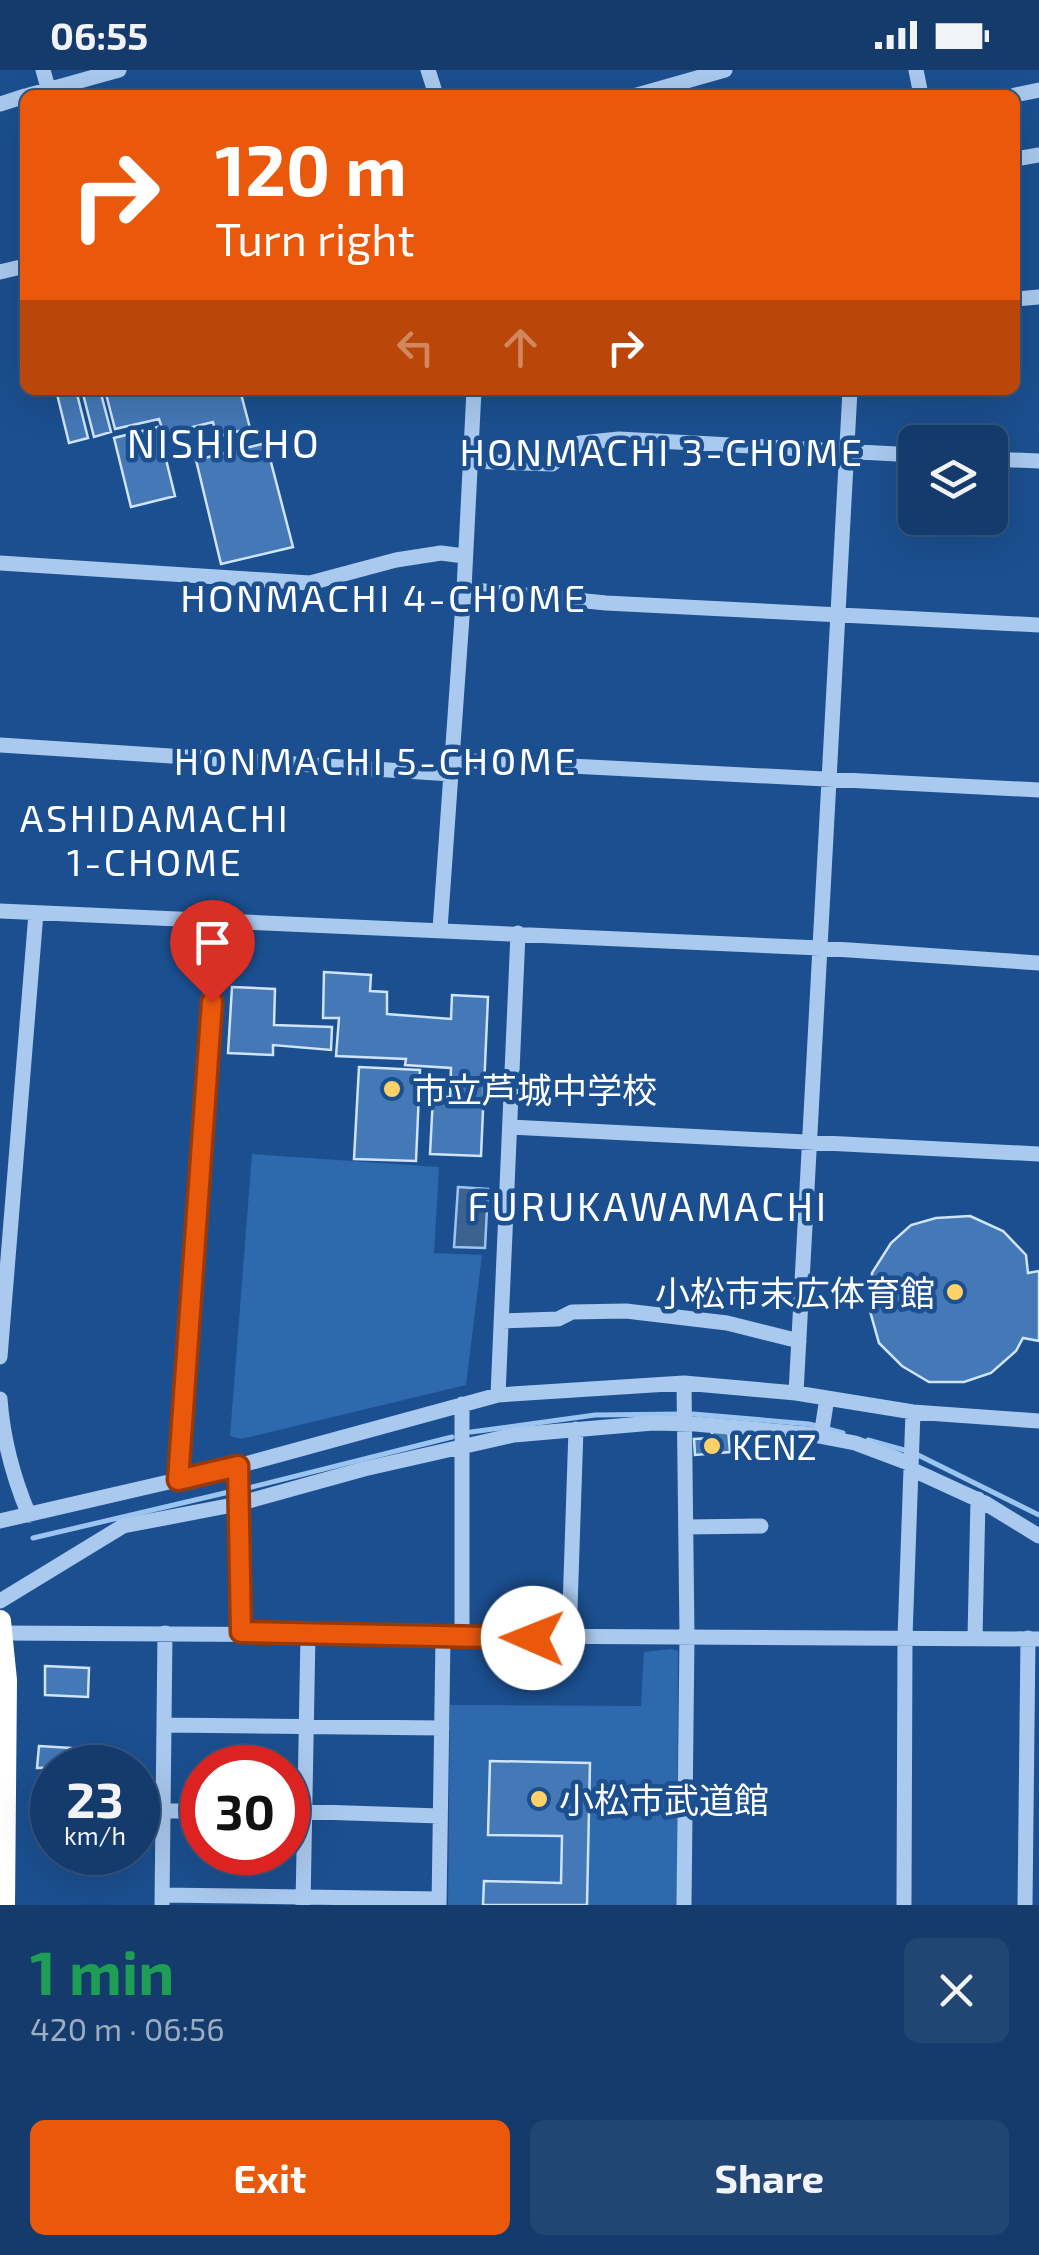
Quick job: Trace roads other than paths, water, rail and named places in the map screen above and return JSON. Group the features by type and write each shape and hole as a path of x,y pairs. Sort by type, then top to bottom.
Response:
{"highway":[{"path":"1,1629 6,1680 4,1905"}],"street":[{"path":"56,90 120,70"},
{"path":"685,88 726,70"},
{"path":"440,930 474,395"},
{"path":"796,1393 850,395"},
{"path":"470,460 552,464 580,443 619,439 898,454"},
{"path":"1008,460 1039,461"},
{"path":"0,563 310,583 396,560 441,553 464,556"},
{"path":"464,589 606,603 1039,625"},
{"path":"0,745 1039,790"},
{"path":"0,910 820,948 1039,963"},
{"path":"0,1358 36,912"},
{"path":"178,1480 218,923"},
{"path":"498,1395 518,933"},
{"path":"0,1126 18,1128"},
{"path":"510,1127 1039,1154"},
{"path":"502,1321 558,1319 572,1312 626,1311 727,1323 798,1342"},
{"path":"684,1383 684,1905"},
{"path":"0,1521 238,1466 498,1395 684,1383 796,1393 913,1412 1039,1421"},
{"path":"821,1436 827,1398"},
{"path":"0,1399 2,1429 29,1514"},
{"path":"462,1404 462,1637"},
{"path":"904,1905 905,1637 913,1412"},
{"path":"0,1601 123,1526 238,1504 514,1435 576,1429 685,1423 855,1443 978,1499 1039,1536"},
{"path":"569,1638 576,1429"},
{"path":"238,1466 241,1632"},
{"path":"975,1638 978,1499"},
{"path":"686,1528 761,1526"},
{"path":"1,1629 443,1638 1033,1638 1026,1905"},
{"path":"165,1633 162,1900 439,1902 443,1638"},
{"path":"306,1745 308,1634"},
{"path":"164,1725 442,1728"},
{"path":"163,1810 180,1810"},
{"path":"310,1812 440,1816"},
{"path":"303,1901 304,1875"}],"waterway":[{"path":"471,1432 595,1415 679,1414"},
{"path":"693,1414 809,1424 843,1433"},
{"path":"248,1488 452,1437"},
{"path":"868,1440 904,1450"},
{"path":"918,1455 1039,1515"},
{"path":"33,1538 229,1492"}],"place":[{"name":"市立芦城中学校","path":"392,1089"},
{"name":"小松市末広体育館","path":"955,1292"},
{"name":"KENZ","path":"712,1446"},
{"name":"小松市武道館","path":"539,1799"}],"district":[{"name":"NISHICHO","path":"224,442"},
{"name":"HONMACHI 3-CHOME","path":"662,451"},
{"name":"HONMACHI 4-CHOME","path":"384,597"},
{"name":"HONMACHI 5-CHOME","path":"376,760"},
{"name":"ASHIDAMACHI 1-CHOME","path":"155,839"},
{"name":"FURUKAWAMACHI","path":"648,1205"}]}
